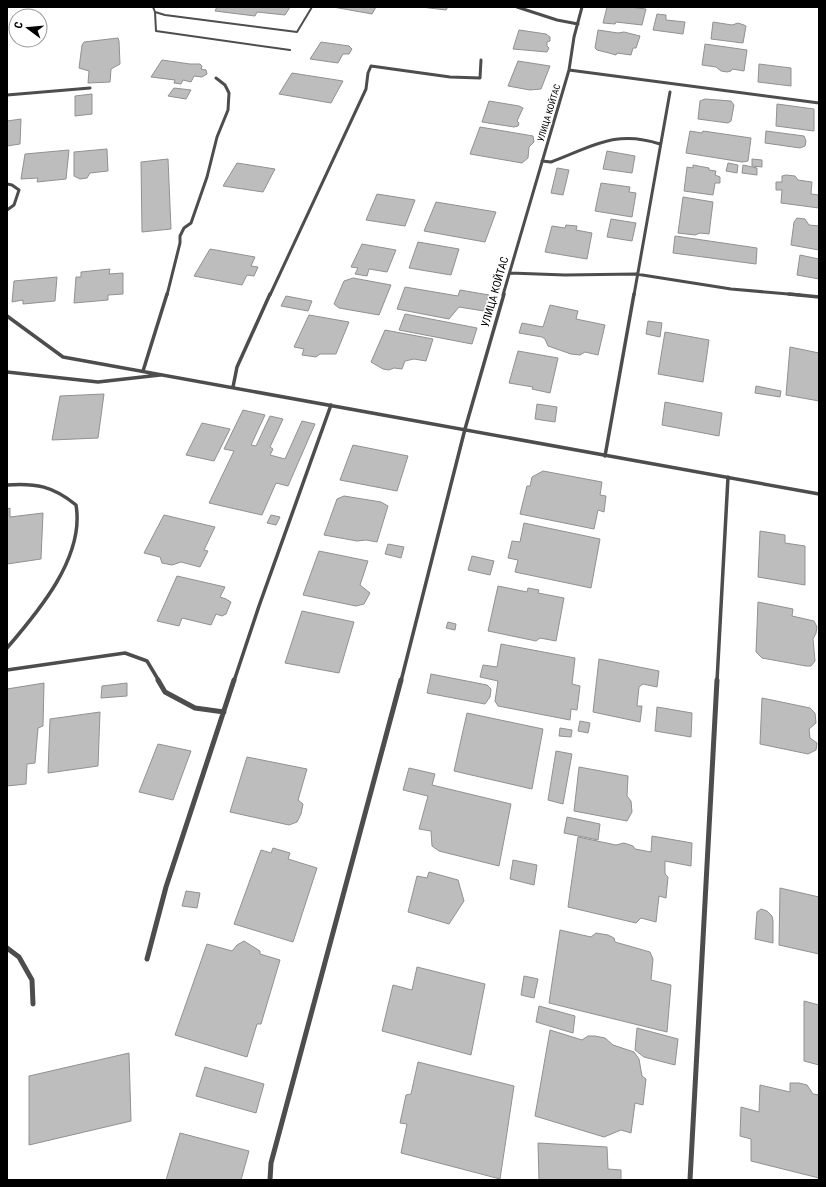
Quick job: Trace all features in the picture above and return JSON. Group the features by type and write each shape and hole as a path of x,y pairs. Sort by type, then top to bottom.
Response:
{"street":[{"path":"517,7 557,20 578,24"},
{"path":"582,7 569,70 819,103"},
{"path":"233,387 237,367 250,336 366,89 371,66 450,77 480,78 481,60"},
{"name":"УЛИЦА КОЙТАС","path":"270,1180 271,1163 386,744 466,430 542,160 569,70"},
{"path":"143,371 172,282 180,236 184,228 190,223 207,177 217,137 228,110 230,93 225,85 216,78"},
{"path":"7,95 90,88"},
{"path":"605,456 636,274 670,92"},
{"path":"542,160 551,162 605,140 622,137 639,137 660,144"},
{"path":"7,184 12,185 19,190 18,200 10,210 7,210"},
{"path":"510,273 566,275 636,274 731,289 819,297"},
{"path":"7,316 63,357 819,494"},
{"path":"7,372 98,382 140,378 162,374"},
{"path":"148,959 166,887 259,606 330,405"},
{"path":"690,1180 728,477"},
{"path":"7,485 28,483 50,487 63,493 76,504 77,522 71,550 60,576 36,613 7,648"},
{"path":"7,670 124,653 147,662 164,692 195,708 224,712"},
{"path":"7,948 19,957 32,980 34,1004"}],"lane":[{"path":"153,7 155,12 156,31 290,50"},
{"path":"155,12 166,15 297,32 312,7"}],"building":[{"path":"217,7 290,7 285,15 257,12 255,16 215,11"},
{"path":"333,7 376,7 372,14"},
{"path":"421,7 448,7 446,10"},
{"path":"607,7 646,9 642,25 616,22 615,24 603,23"},
{"path":"657,14 666,15 666,20 685,22 683,34 653,30"},
{"path":"713,22 732,25 738,23 746,26 743,43 711,39"},
{"path":"519,30 546,34 550,37 550,41 547,42 547,46 549,48 547,52 513,49"},
{"path":"598,30 618,33 624,32 640,36 636,48 633,48 631,55 617,53 616,55 597,50 595,48"},
{"path":"118,38 120,64 111,69 110,82 88,83 89,71 79,68 82,45 84,42"},
{"path":"321,42 349,46 352,49 349,54 343,54 338,63 310,59"},
{"path":"705,44 747,50 744,71 732,69 731,71 727,72 721,71 716,67 702,65"},
{"path":"162,60 200,64 202,66 201,69 206,70 207,74 202,77 194,76 191,82 183,80 181,84 174,83 175,80 151,77"},
{"path":"518,61 550,66 541,89 530,90 508,86"},
{"path":"759,64 791,68 791,86 758,82"},
{"path":"292,73 343,81 331,103 279,94"},
{"path":"174,88 191,90 186,99 168,96"},
{"path":"92,94 92,114 75,116 75,96"},
{"path":"705,99 731,101 734,105 731,121 728,123 698,119 700,101"},
{"path":"489,101 523,108 517,121 519,123 518,126 514,127 482,122"},
{"path":"777,104 814,109 814,131 776,126"},
{"path":"21,119 20,144 7,146 7,121"},
{"path":"480,127 533,136 534,142 529,147 528,158 522,163 470,154"},
{"path":"690,131 702,133 703,131 751,138 748,161 742,162 686,153"},
{"path":"766,131 804,136 806,141 805,146 800,148 765,143"},
{"path":"107,149 108,171 90,173 87,178 80,179 74,176 74,152"},
{"path":"69,150 66,179 37,182 38,178 21,179 25,154"},
{"path":"607,151 635,156 632,173 603,169"},
{"path":"168,159 171,229 142,232 141,162"},
{"path":"752,159 762,160 762,167 752,166"},
{"path":"237,163 275,169 263,192 223,186"},
{"path":"728,163 738,165 737,173 726,171"},
{"path":"693,165 716,171 715,175 720,177 720,183 715,183 713,195 684,191 687,167 693,168"},
{"path":"743,165 757,168 757,175 742,173"},
{"path":"557,168 569,170 563,195 551,193"},
{"path":"782,176 795,176 798,180 812,182 811,194 819,195 819,208 781,203 782,190 776,190 776,182 782,182"},
{"path":"601,183 630,187 629,192 636,193 632,217 595,211"},
{"path":"377,194 415,200 405,226 366,220"},
{"path":"683,197 713,202 709,234 700,233 695,235 678,233"},
{"path":"436,202 496,212 485,242 424,231"},
{"path":"797,218 805,219 809,225 819,226 819,250 791,245 794,222"},
{"path":"611,219 636,223 632,241 607,237"},
{"path":"566,225 577,226 576,230 592,233 587,259 545,252 552,226 565,228"},
{"path":"675,236 757,248 756,264 673,253"},
{"path":"418,242 459,249 451,275 409,268"},
{"path":"362,244 396,250 387,272 369,269 367,276 355,274 358,268 351,267"},
{"path":"210,249 255,257 251,266 258,267 254,276 247,275 242,285 194,276"},
{"path":"800,255 819,259 819,279 797,275"},
{"path":"110,269 109,274 123,273 123,294 108,295 108,300 74,303 76,277 81,277 81,272"},
{"path":"57,277 55,301 23,304 23,300 12,302 14,281"},
{"path":"353,278 391,285 379,315 339,308 334,304 344,281"},
{"path":"405,287 458,296 460,290 489,295 484,311 459,307 449,319 397,309"},
{"path":"286,296 312,301 308,311 281,306"},
{"path":"550,305 578,311 576,319 605,325 598,355 585,352 580,355 571,354 548,346 545,339 542,337 519,333 522,323 543,327"},
{"path":"405,314 477,328 472,344 399,330"},
{"path":"309,315 349,322 336,354 320,354 316,357 302,355 304,349 294,347"},
{"path":"648,321 662,323 660,337 646,334"},
{"path":"385,330 433,339 426,361 414,359 405,361 402,369 394,368 389,370 383,369 371,362"},
{"path":"665,332 709,340 703,382 658,374"},
{"path":"790,347 819,353 819,401 786,395"},
{"path":"518,351 558,358 550,393 532,389 533,387 509,383"},
{"path":"756,386 781,391 780,397 755,393"},
{"path":"104,394 98,438 52,440 60,396"},
{"path":"665,402 722,413 719,436 662,425"},
{"path":"537,404 557,407 555,422 535,419"},
{"path":"243,410 265,415 251,445 256,446 270,416 283,419 270,447 273,449 270,455 285,459 302,421 315,424 288,486 276,483 262,515 209,503 234,451 224,449"},
{"path":"202,423 230,429 214,461 186,455"},
{"path":"353,445 408,456 397,491 340,480"},
{"path":"543,471 602,482 600,495 606,496 604,512 598,510 594,529 520,514 527,486 530,486 532,477"},
{"path":"344,496 381,502 388,506 377,542 366,540 357,541 324,535 337,499"},
{"path":"10,508 10,517 43,513 41,559 7,564 7,509"},
{"path":"164,515 215,527 204,550 208,551 200,567 181,562 172,565 162,563 160,557 144,553"},
{"path":"271,515 280,517 276,525 267,523"},
{"path":"524,523 600,539 591,588 515,572 518,560 508,558 512,541 520,542"},
{"path":"760,531 785,535 785,543 805,546 805,585 758,577"},
{"path":"388,544 404,547 401,558 385,554"},
{"path":"319,551 368,561 360,585 370,593 364,604 356,606 303,595"},
{"path":"472,556 494,561 490,575 468,570"},
{"path":"177,576 225,587 220,597 231,602 226,614 222,616 216,614 211,625 182,618 179,626 157,621"},
{"path":"498,586 527,592 528,588 539,590 538,593 564,598 556,641 540,638 536,641 488,631"},
{"path":"758,602 793,609 792,616 814,621 817,627 813,639 815,661 811,666 762,658 756,652"},
{"path":"302,611 354,622 339,673 285,663"},
{"path":"448,622 456,624 455,630 446,628"},
{"path":"501,644 575,658 572,684 580,686 577,710 571,709 570,720 498,706 495,701 498,681 480,677 483,665 497,667"},
{"path":"599,659 659,671 657,687 643,684 639,687 637,706 642,706 640,722 593,712"},
{"path":"431,674 487,685 491,689 490,697 485,704 427,693"},
{"path":"44,683 43,726 38,728 35,763 27,764 26,784 7,786 7,689"},
{"path":"127,683 127,696 101,698 102,686"},
{"path":"762,698 810,708 815,713 816,723 809,729 810,738 817,743 816,750 808,754 760,744"},
{"path":"657,707 692,713 691,737 655,731"},
{"path":"100,712 98,766 48,773 50,719"},
{"path":"467,713 543,729 532,789 454,771"},
{"path":"580,721 590,723 588,733 578,731"},
{"path":"560,728 572,730 571,737 559,736"},
{"path":"158,744 191,751 173,800 139,792"},
{"path":"556,751 572,754 563,804 548,800"},
{"path":"247,757 307,769 298,800 303,804 301,814 297,822 289,825 230,812"},
{"path":"579,767 628,776 627,796 631,801 632,812 627,821 574,811"},
{"path":"409,768 435,774 432,785 511,804 499,866 439,851 432,846 431,831 419,829 428,796 403,790"},
{"path":"567,817 600,824 598,840 564,833"},
{"path":"652,836 692,843 691,866 665,861 665,874 668,877 666,898 659,896 656,922 641,918 636,923 568,907 578,837 616,845 624,843 633,846 635,849 651,852"},
{"path":"273,848 290,853 288,859 317,868 293,942 234,924 261,850 271,853"},
{"path":"513,860 537,865 534,885 510,879"},
{"path":"429,872 458,880 464,901 449,924 408,912 417,876 427,878"},
{"path":"780,888 819,897 819,954 779,945"},
{"path":"186,891 200,893 197,908 182,906"},
{"path":"761,909 767,911 772,916 773,943 755,939 757,912"},
{"path":"560,930 591,937 596,933 608,935 614,938 615,942 650,952 653,959 651,980 671,985 667,1032 549,1003"},
{"path":"244,941 260,951 260,954 280,960 261,1024 257,1024 247,1057 175,1035 207,944 232,951 237,945"},
{"path":"417,967 485,984 471,1055 382,1031 393,985 412,990"},
{"path":"524,976 538,979 534,998 521,995"},
{"path":"804,1001 819,1005 819,1065 804,1061"},
{"path":"539,1006 575,1016 573,1033 536,1022"},
{"path":"637,1028 678,1039 675,1065 644,1057 635,1050"},
{"path":"550,1030 582,1040 588,1036 605,1038 613,1045 634,1052 639,1059 642,1076 646,1079 643,1105 635,1103 631,1133 621,1130 604,1137 535,1116"},
{"path":"129,1053 131,1121 29,1145 29,1076"},
{"path":"418,1062 514,1086 500,1179 401,1153 407,1124 400,1123 406,1095 411,1094"},
{"path":"205,1067 264,1084 256,1113 196,1096"},
{"path":"790,1083 807,1085 813,1094 819,1095 819,1178 751,1161 751,1139 740,1136 741,1107 759,1112 760,1085 790,1092"},
{"path":"180,1133 249,1151 241,1180 166,1180"},
{"path":"538,1143 607,1147 608,1169 621,1170 621,1180 539,1180"}]}
